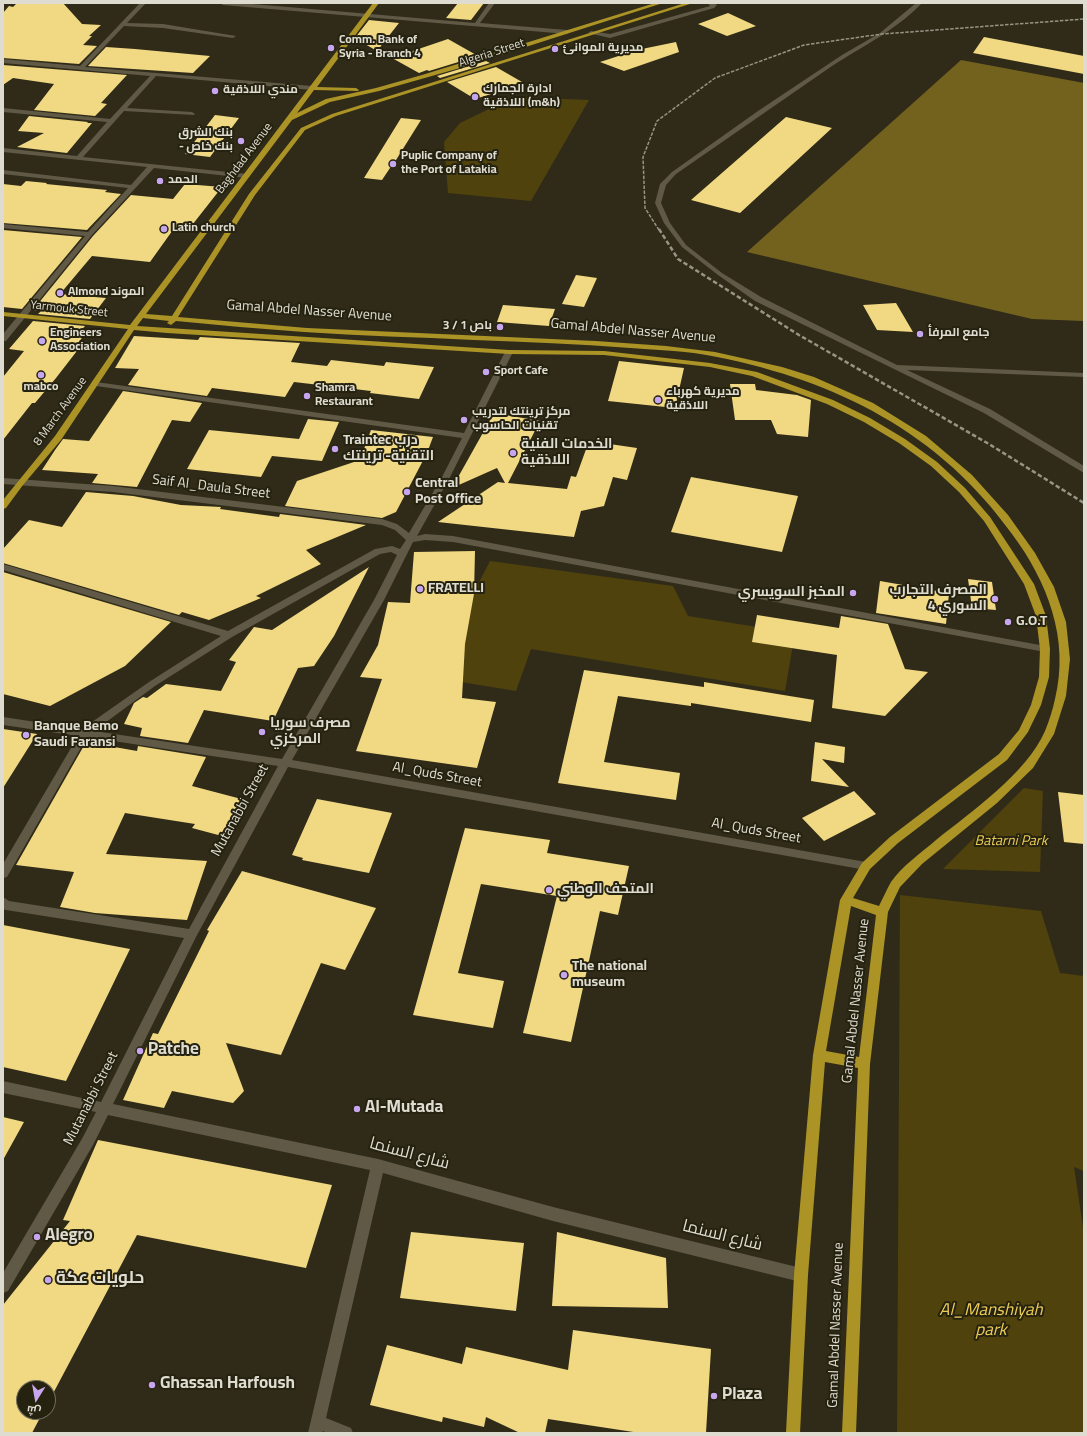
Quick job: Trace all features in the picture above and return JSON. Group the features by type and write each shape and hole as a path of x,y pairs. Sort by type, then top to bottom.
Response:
{"main road":[{"name":"Baghdad Avenue","path":"132,328 376,3"},
{"name":"Algeria Street","path":"285,124 299,113 324,101 390,87 660,3"},
{"name":"Algeria Street","path":"303,128 339,113 369,105 690,3"},
{"path":"567,32 589,34"},
{"path":"312,88 350,90 390,87"},
{"name":"Baghdad Avenue","path":"167,331 252,194 303,128"},
{"name":"Yarmouk Street","path":"3,314 132,328"},
{"name":"Gamal Abdel Nasser Avenue","path":"141,316 307,330 666,348 715,354 779,369 841,391 897,420 923,438 969,477 1005,517 1031,553 1049,586 1060,622 1065,659 1061,696 1049,734 1029,765 994,800 918,861 896,884 882,912 864,1064 849,1433"},
{"name":"Gamal Abdel Nasser Avenue","path":"132,328 508,352 604,353 710,365 754,374 791,386 830,402 867,420 902,441 934,464 962,490 987,519 1029,584 1041,616 1045,649 1044,677 1036,705 1023,732 1002,757 894,840 866,866 846,900 819,1055 802,1276 793,1433"},
{"name":"8 March Avenue","path":"3,506 20,483 58,438 96,384 132,328"},
{"path":"846,900 882,912"},
{"path":"819,1055 864,1064"}],"street":[{"path":"81,68 144,3"},
{"path":"223,3 567,32"},
{"path":"477,24 492,3"},
{"path":"589,34 610,36 712,7 714,5 711,3"},
{"path":"919,3 882,34 844,56 760,112 674,173 663,184 658,203 668,224 684,246 720,274 758,299 894,367 987,411 1084,470"},
{"path":"123,24 163,26 233,36"},
{"path":"3,61 312,88"},
{"path":"79,157 155,74"},
{"path":"123,109 192,114"},
{"path":"3,110 112,121"},
{"path":"3,150 247,176"},
{"path":"3,339 90,234 152,166"},
{"path":"3,172 133,187"},
{"path":"3,226 90,234"},
{"name":"Mutanabbi Street","path":"3,1286 88,1141 192,934 285,763 379,600 402,554 466,436 508,352"},
{"path":"894,367 1084,375"},
{"path":"96,384 466,436"},
{"name":"Saif Al_Daula Street","path":"3,481 112,490 382,522 400,528 410,540"},
{"path":"410,540 425,537 453,539 1045,649"},
{"path":"3,874 85,732 152,684 229,635 378,551 392,549 402,554"},
{"path":"3,567 229,635"},
{"name":"Al_Quds Street","path":"3,721 285,763 866,866"},
{"path":"3,902 6,904 192,934"},
{"name":"شارع السنما","path":"3,1087 378,1165 553,1214 802,1276"},
{"path":"346,1433 316,1428 378,1165"}],"green space":[{"path":"514,97 589,100 531,201 448,193 444,142 460,123"},
{"path":"490,561 673,586 688,616 795,633 785,691 531,649 516,691 430,677"},
{"name":"Batarni Park","path":"1024,788 1043,791 1040,872 943,869"},
{"name":"Al_Manshiyah park","path":"900,895 1041,911 1060,973 1084,976 1084,1171 1074,1167 1084,1234 1084,1433 897,1433"}],"shaded area":[{"path":"961,60 1084,83 1084,321 1032,319 747,252"}],"building":[{"path":"17,3 63,3 82,24 101,25 89,36 92,36 83,45 97,46 79,64 3,58 3,13 9,6 13,7"},
{"path":"458,3 484,3 471,20 446,18"},
{"path":"728,13 756,26 727,36 698,24"},
{"path":"369,20 399,23 377,51 365,44 351,43"},
{"path":"984,37 1084,56 1084,74 973,53"},
{"path":"448,39 478,56 419,73 392,58"},
{"path":"676,42 679,52 624,71 600,62 637,50"},
{"path":"106,47 210,56 193,73 88,66"},
{"path":"486,61 490,63 440,78 437,76"},
{"path":"3,65 127,75 101,103 107,104 95,116 34,110 54,84 13,78 3,85"},
{"path":"496,67 522,82 501,89 504,90 475,99 447,82"},
{"path":"215,115 239,118 210,157 185,154"},
{"path":"29,116 92,123 67,153 17,147 44,133 18,131"},
{"path":"786,117 832,128 740,213 691,200"},
{"path":"401,118 421,120 382,180 364,178"},
{"path":"26,181 107,190 105,192 121,194 87,230 3,223 3,184 21,186"},
{"path":"185,184 222,187 189,229 175,227 150,262 92,256 60,294 106,298 90,319 38,314 41,311 33,310 93,236 131,195 173,199"},
{"path":"3,230 82,237 22,309 3,307"},
{"path":"576,275 597,278 584,307 562,304"},
{"path":"896,303 913,332 877,330 863,305"},
{"path":"503,305 555,309 549,326 497,322"},
{"path":"33,321 85,326 78,334 84,335 76,346 80,347 56,378 35,403 32,403 3,440 3,377 24,351 9,349"},
{"path":"134,336 198,340 200,337 300,343 291,362 327,366 331,360 384,366 386,362 434,367 419,399 370,393 371,391 294,382 285,397 212,388 207,396 128,385 139,369 115,368"},
{"path":"619,361 684,368 675,408 608,401"},
{"path":"730,384 755,384 756,390 797,395 811,400 808,437 777,434 771,420 735,420"},
{"path":"123,391 202,403 190,422 172,420 137,487 92,483 98,474 42,470 63,439 89,441"},
{"path":"494,413 540,421 508,483 567,489 571,476 576,477 589,441 637,448 627,480 613,477 604,506 581,511 574,537 438,522 498,482 505,483 497,468 452,488"},
{"path":"308,419 339,422 322,461 272,456 261,477 187,469 209,430 299,439"},
{"path":"371,430 433,437 427,453 396,512 382,518 285,506 297,481 360,460"},
{"path":"691,477 798,496 782,552 671,532"},
{"path":"86,492 133,496 181,505 221,507 220,509 279,517 280,514 366,525 306,550 321,564 256,596 261,598 209,620 182,612 179,615 3,563 3,549 29,520 62,527"},
{"path":"475,551 474,594 465,644 462,698 496,702 477,768 356,751 382,679 360,677 378,645 388,602 410,603 414,552"},
{"path":"369,567 334,636 314,666 298,668 273,721 204,710 188,743 140,736 142,728 124,724 134,703 143,697 147,698 166,684 221,691 236,662 229,660 254,627 272,630"},
{"path":"3,572 171,622 125,666 50,706 3,694"},
{"path":"968,579 992,582 996,610 972,608"},
{"path":"880,581 949,593 946,624 876,613"},
{"path":"757,615 839,628 841,616 888,624 905,669 928,672 885,716 832,708 837,655 752,642"},
{"path":"584,670 704,687 704,682 814,700 811,722 691,703 691,706 618,696 604,762 680,773 676,800 558,783"},
{"path":"3,729 37,734 3,788"},
{"path":"86,742 137,751 138,746 206,757 192,786 249,801 228,836 222,836 192,828 195,824 125,813 106,854 207,861 187,920 95,913 60,907 74,872 16,865"},
{"path":"815,742 845,747 844,763 822,759 849,787 811,781"},
{"path":"854,791 876,814 824,841 802,818"},
{"path":"1058,792 1084,795 1084,844 1064,842"},
{"path":"317,799 392,813 369,873 302,860 303,858 292,855"},
{"path":"465,828 550,840 547,853 629,866 618,915 600,911 571,1042 523,1033 557,896 481,884 458,973 504,981 493,1028 413,1015"},
{"path":"242,871 376,908 345,970 321,963 281,1055 226,1043 244,1091 233,1103 172,1091 164,1108 123,1100 153,1033 158,1034 209,931 207,930"},
{"path":"3,925 130,949 66,1081 3,1067"},
{"path":"3,1117 24,1122 3,1160"},
{"path":"98,1140 332,1185 306,1268 137,1235 56,1388 56,1380 16,1380 16,1420 39,1420 32,1433 3,1433 3,1305 70,1221 63,1220"},
{"path":"411,1232 524,1243 516,1311 400,1298"},
{"path":"557,1232 666,1258 668,1308 552,1306"},
{"path":"573,1330 711,1349 706,1433 640,1433 548,1419 545,1433 520,1433 486,1417 484,1427 443,1417 442,1422 370,1405 387,1345 462,1364 466,1347 568,1370"}],"railway":[{"path":"659,230 645,208 643,157 657,121 715,78 804,45 882,34 1084,19"},
{"path":"659,229 678,259 799,335 989,444 1084,503"}],"place":[{"name":"Comm. Bank of Syria - Branch 4","path":"331,48"},
{"name":"مديرية الموانئ","path":"555,49"},
{"name":"مندي اللاذقية","path":"215,91"},
{"name":"ادارة الجمارك اللاذقية (m&h)","path":"475,97"},
{"name":"بنك الشرق - بنك خاص","path":"241,141"},
{"name":"Puplic Company of the Port of Latakia","path":"393,164"},
{"name":"الحمد","path":"160,181"},
{"name":"Latin church","path":"164,229"},
{"name":"Almond الموند","path":"60,293"},
{"name":"باص 1 / 3","path":"500,327"},
{"name":"جامع المرفأ","path":"920,334"},
{"name":"Engineers Association","path":"42,341"},
{"name":"Sport Cafe","path":"486,372"},
{"name":"mabco","path":"41,375"},
{"name":"Shamra Restaurant","path":"307,396"},
{"name":"مديرية كهرباء اللاذقية","path":"658,400"},
{"name":"مركز ترينتك لتدريب تقنيات الحاسوب","path":"464,420"},
{"name":"Traintec درب التقنية- ترينتك","path":"335,449"},
{"name":"الخدمات الفنية اللاذقية","path":"513,453"},
{"name":"Central Post Office","path":"407,492"},
{"name":"FRATELLI","path":"420,589"},
{"name":"المخبز السويسري","path":"853,593"},
{"name":"المصرف التجارب السوري 4","path":"995,599"},
{"name":"G.O.T","path":"1008,622"},
{"name":"مصرف سوريا المركزي","path":"262,732"},
{"name":"Banque Bemo Saudi Faransi","path":"26,735"},
{"name":"المتحف الوطني","path":"549,890"},
{"name":"The national museum","path":"564,975"},
{"name":"Patche","path":"140,1051"},
{"name":"Al-Mutada","path":"357,1109"},
{"name":"Alegro","path":"37,1237"},
{"name":"حلويات عكة","path":"48,1280"},
{"name":"Ghassan Harfoush","path":"152,1385"},
{"name":"Plaza","path":"714,1396"}]}
